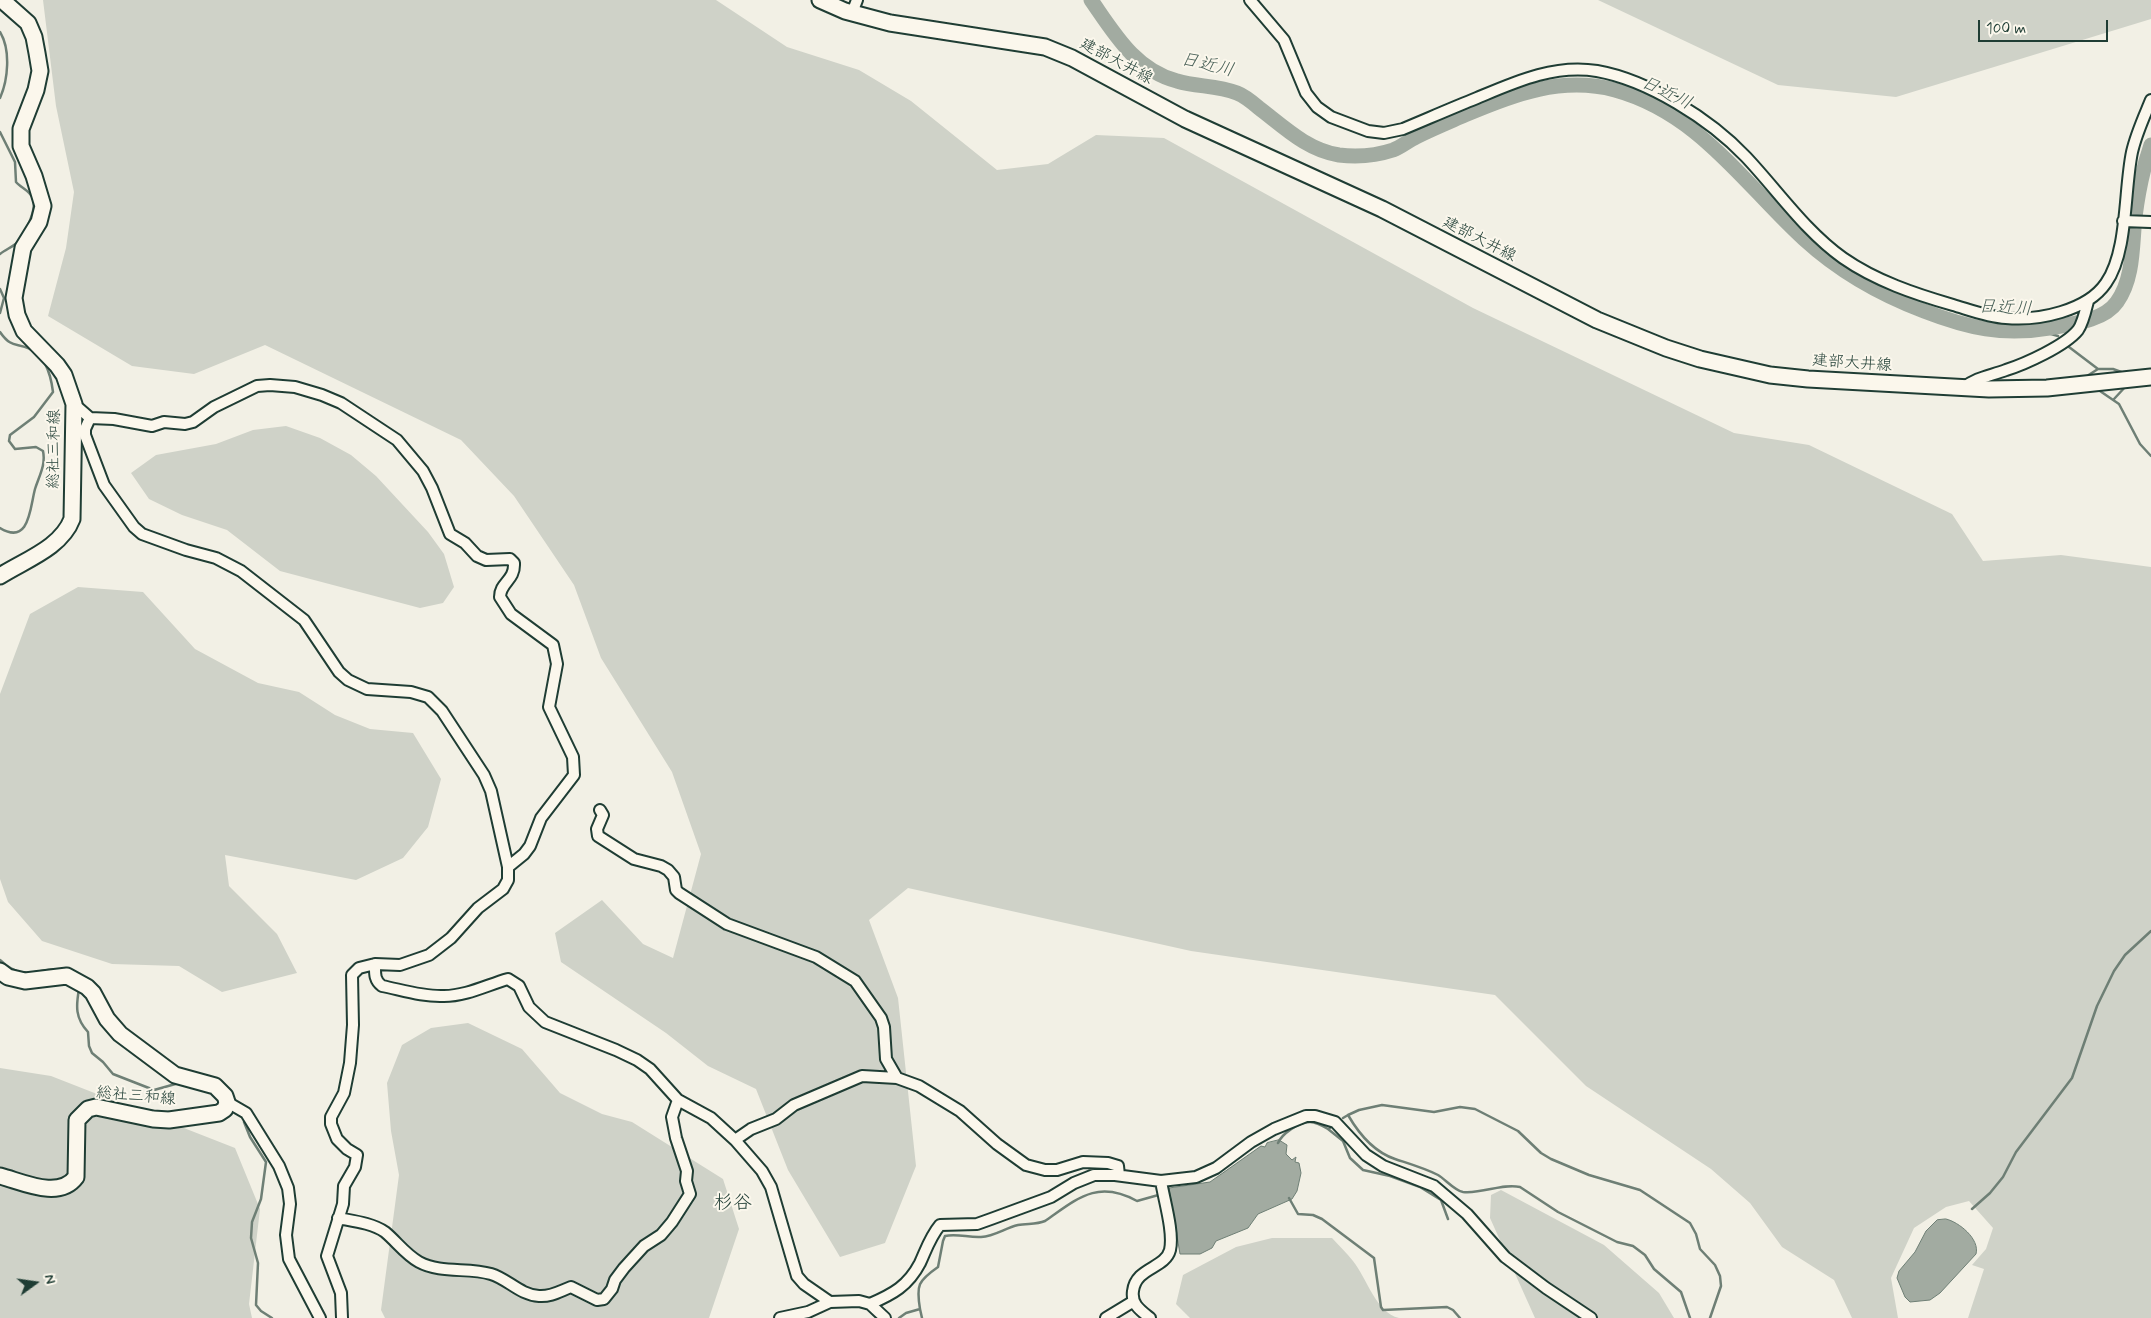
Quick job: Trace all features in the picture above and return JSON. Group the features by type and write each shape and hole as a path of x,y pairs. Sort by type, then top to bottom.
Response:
{"main road":[{"name":"総社三和線","path":"0,576 58,541 68,531 72,519 71,469 74,404 64,375 24,330 14,298 23,248 39,222 42,206 34,176 21,146 21,129 36,90 40,71 34,37 28,23 2,0"},
{"name":"建部大井線","path":"820,0 855,7 890,23 1045,47 1072,58 1185,119 1382,209 1597,320 1666,348 1700,359 1770,375 1848,383 1963,388 2047,388 2151,377"},
{"name":"総社三和線","path":"0,972 25,981 62,976 80,984 93,992 112,1026 130,1042 175,1075 215,1086 225,1096 227,1102 225,1109 219,1113 169,1120 153,1119 103,1108 88,1109 77,1120 76,1176 67,1186 54,1189 0,1176"}],"street":[{"path":"1250,0 1284,40 1306,93 1317,107 1331,117 1368,131 1384,133 1403,129 1516,80 1545,73 1572,70 1594,71 1621,76 1673,100 1709,126 1744,156 1817,236 1843,258 1883,281 1912,293 2003,318 2027,319 2087,305"},
{"path":"1963,388 1974,379 2032,360 2055,347 2078,330 2087,305 2107,282 2115,265 2125,221 2133,150 2151,100"},
{"path":"2125,221 2148,222"},
{"path":"74,404 90,418 130,421 147,426 164,422 185,424 193,422 214,407 257,386 295,387 322,395 341,403 397,440 423,471 432,488 450,534 465,543 477,556 486,560 510,559 514,563 512,577 503,587 500,597 511,614 553,645 557,664 549,707 574,757 575,766 570,782 541,818 535,829 530,846 524,854 508,867"},
{"path":"90,418 85,429 85,435 104,485 134,527 142,534 186,550 216,558 241,571 304,620 339,672 348,680 367,689 411,692 428,696 442,711 475,760 488,783 497,815 508,867 508,880 504,889 478,908 451,938 430,955 400,965 375,964 359,968 352,975 353,1025 350,1063 344,1093 330,1117 332,1131 337,1139 347,1149 357,1154 355,1167 344,1186 343,1204 327,1256 341,1293 342,1318"},
{"path":"600,810 603,816 597,829 598,836 634,859 661,866 668,870 674,877 676,890 679,893 727,924 816,957 856,981 881,1018 884,1027 886,1059 897,1078"},
{"path":"375,964 375,976 377,982 382,986 423,994 444,996 487,987 508,979 519,986 528,1007 545,1022 616,1050 637,1060 650,1069 678,1100 711,1118 735,1140 762,1171 771,1186 797,1276 804,1284 830,1302"},
{"path":"735,1140 751,1129 776,1119 794,1105 862,1076 897,1078 918,1086 960,1111 997,1144 1026,1164 1045,1170 1056,1170 1083,1162 1108,1163 1118,1166 1119,1175"},
{"path":"338,1218 375,1226 386,1232 406,1254 421,1263 438,1268 493,1274 525,1293 539,1296 553,1296 571,1287 597,1300 604,1299 612,1289 614,1280 644,1246 661,1236 690,1194 686,1181 688,1171 676,1138 672,1117 678,1100"},
{"path":"227,1102 246,1113 279,1166 288,1188 290,1204 286,1235 289,1259 320,1318"},
{"path":"870,1304 906,1285 920,1263 934,1232 940,1225 977,1224 1051,1197 1074,1183 1094,1175 1119,1175 1162,1190 1184,1179 1207,1173 1251,1142 1306,1116 1323,1117 1335,1122 1372,1159 1384,1166 1434,1186 1467,1214 1505,1257 1546,1288 1591,1318"},
{"path":"1150,1318 1135,1306 1132,1294 1135,1281 1139,1275 1165,1258 1170,1251 1170,1239 1162,1190"},
{"path":"780,1318 808,1312 830,1302 859,1301 870,1304 885,1318"},
{"path":"1106,1318 1134,1301"}],"shaded area":[{"path":"43,0 716,0 787,47 859,70 911,101 997,170 1048,164 1096,135 1164,138 1473,308 1734,433 1809,445 1952,514 1983,561 2061,555 2151,567 2151,1318 1968,1318 1984,1269 1972,1265 1986,1249 1993,1228 1969,1201 1946,1207 1914,1228 1891,1278 1898,1318 1852,1318 1834,1280 1782,1247 1750,1203 1711,1169 1586,1086 1495,995 1191,951 908,888 869,920 898,998 916,1166 885,1243 840,1257 788,1170 756,1089 708,1066 666,1033 561,962 555,933 602,900 643,944 673,958 701,854 672,772 601,658 574,585 514,496 461,440 265,345 194,374 132,366 48,316 66,248 74,192 56,106"},
{"path":"1598,0 2151,0 2151,19 1896,97 1778,85"},
{"path":"286,426 320,438 351,455 376,476 428,532 444,554 454,587 443,603 420,608 280,571 227,530 182,515 149,499 131,473 156,455 216,444 253,430"},
{"path":"78,587 143,592 195,649 258,683 299,692 335,715 370,729 413,733 441,779 428,827 403,858 356,880 225,855 229,886 277,934 297,973 222,992 179,966 112,964 42,941 8,902 0,879 0,694 30,614"},
{"path":"468,1023 522,1049 560,1093 602,1114 632,1122 723,1179 739,1229 709,1318 385,1318 381,1310 399,1175 391,1131 387,1083 402,1045 431,1028"},
{"path":"0,1068 51,1076 235,1148 260,1209 249,1304 252,1318 0,1318"},
{"path":"1279,1140 1287,1145 1286,1154 1292,1160 1296,1157 1295,1162 1299,1163 1301,1173 1297,1191 1292,1199 1258,1214 1248,1228 1216,1241 1212,1248 1200,1254 1180,1254 1169,1188 1210,1182 1261,1146 1265,1147 1267,1143"},
{"path":"1501,1190 1604,1245 1659,1293 1674,1318 1535,1318 1490,1218 1491,1195"},
{"path":"1946,1219 1962,1227 1972,1237 1975,1243 1976,1254 1940,1293 1930,1300 1910,1302 1905,1297 1897,1278 1899,1271 1915,1252 1926,1231 1937,1220"},
{"path":"1272,1238 1332,1238 1353,1261 1378,1302 1391,1315 1399,1318 1190,1318 1176,1304 1183,1275 1236,1247"}],"waterway":[{"name":"日近川","path":"1091,0 1127,49 1149,68 1162,76 1177,81 1230,90 1240,94 1306,143 1339,155 1366,156 1393,150 1422,134 1483,107 1538,89 1557,86 1595,86 1615,90 1645,101 1672,115 1719,152 1804,239 1846,272 1907,304 1940,317 1986,329 2001,331 2032,330 2077,323 2104,314 2117,302 2127,283 2138,199 2151,145"},
{"path":"0,32 6,47 7,56 5,83 0,98"},
{"path":"0,132 15,162 16,182 30,194 34,204 30,222 20,239 0,254"},
{"path":"2135,226 2151,228"},
{"path":"0,289 4,298 0,313"},
{"path":"2037,330 2058,336"},
{"path":"0,332 11,343 30,349 40,356 47,367 53,392 34,417 10,435 9,441 15,449 36,447 43,451 44,461 27,522 17,532 10,532 0,528"},
{"path":"2069,347 2098,369 2087,376"},
{"path":"2098,369 2113,369 2124,373"},
{"path":"2114,399 2127,385"},
{"path":"2097,389 2119,404 2140,444 2151,456"},
{"path":"1972,1209 1990,1193 2003,1177 2016,1152 2072,1078 2097,1006 2114,971 2125,955 2151,931"},
{"path":"0,960 9,967 25,973 56,969 66,970"},
{"path":"79,989 78,1012 81,1022 88,1032 89,1046 92,1053 113,1074 154,1090 179,1083"},
{"path":"201,1090 213,1093"},
{"path":"1348,1115 1359,1110 1382,1105 1434,1112 1460,1107 1475,1109 1518,1131 1541,1153 1551,1159 1589,1175 1640,1190 1690,1223 1696,1234 1700,1249 1715,1265 1720,1276 1721,1286 1710,1318"},
{"path":"1343,1118 1348,1115 1362,1135 1380,1152 1438,1175 1460,1191 1478,1192 1506,1186 1520,1187 1558,1212 1617,1242 1633,1246 1645,1255 1654,1269 1681,1292 1690,1318"},
{"path":"244,1122 250,1137 266,1162 261,1199 252,1222 251,1238 258,1263 256,1305 261,1311 272,1318"},
{"path":"1278,1143 1291,1129 1300,1124 1310,1122 1322,1125 1328,1129 1330,1128"},
{"path":"1328,1129 1343,1141 1350,1158 1363,1170 1390,1176 1420,1187 1441,1200 1448,1219"},
{"path":"899,1318 906,1313 920,1309 918,1294 920,1284 926,1276 938,1267 945,1236 986,1236 1018,1225 1042,1222 1078,1199 1099,1192 1123,1195 1137,1201 1162,1194"},
{"path":"1289,1198 1298,1214 1313,1215 1322,1219 1374,1258 1383,1310 1447,1307 1453,1310 1460,1318"},
{"path":"920,1309 922,1318"}],"district":[{"name":"杉谷","path":"733,1204"}]}
